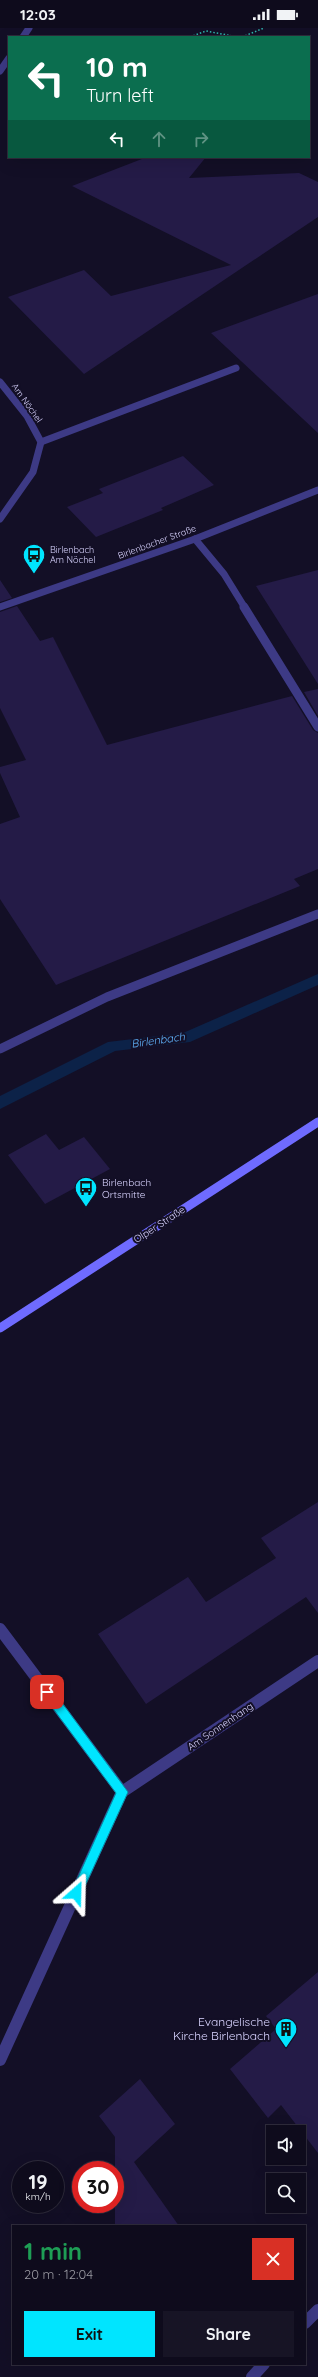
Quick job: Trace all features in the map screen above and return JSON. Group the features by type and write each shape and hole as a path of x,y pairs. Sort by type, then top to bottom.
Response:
{"main road":[{"name":"Olper Straße","path":"0,1328 318,1122"}],"street":[{"path":"24,36 30,28"},
{"path":"0,71 8,59"},
{"path":"0,519 33,472 41,442 236,368"},
{"name":"Am Nöchel","path":"0,382 26,416 41,442"},
{"name":"Birlenbacher Straße","path":"0,607 195,540 318,490"},
{"path":"195,540 224,574 318,727"},
{"path":"0,1049 107,997 318,914"},
{"path":"0,1629 122,1792 0,2060"},
{"name":"Am Sonnenhang","path":"122,1792 318,1661"},
{"path":"306,2322 318,2310"},
{"path":"252,2377 263,2365"}],"path":[{"path":"244,36 264,28"},
{"path":"193,36 206,31 233,36"}],"building":[{"path":"144,158 205,158 189,178 299,173 318,182 318,217 84,374 8,297 84,270 111,296 231,265 72,186"},
{"path":"318,294 318,433 211,333"},
{"path":"183,456 214,485 161,508 163,510 96,537 67,507 103,493 99,489"},
{"path":"318,570 318,684 256,586"},
{"path":"0,580 12,598 0,602"},
{"path":"17,606 40,641 53,637 107,745 292,696 313,730 318,733 318,869 294,879 300,886 56,985 0,899 0,824 20,817 0,773 0,767 26,760 0,708 0,612"},
{"path":"318,689 318,716 304,692"},
{"path":"46,1134 59,1150 84,1137 110,1169 45,1204 8,1155"},
{"path":"318,1502 318,1613 306,1597 146,1704 98,1634 188,1577 206,1602 276,1558 261,1538"},
{"name":"Evangelische Kirche Birlenbach","path":"318,1972 318,2153 306,2137 306,2125 296,2125 281,2105 268,2118 230,2069 276,2029 266,2016"},
{"path":"140,2079 175,2124 134,2162 178,2225 115,2225 115,2213 124,2213 124,2161 115,2161 115,2137 99,2116"}],"waterway":[{"name":"Birlenbach","path":"0,1103 113,1046 185,1038 318,979"}],"place":[{"name":"Birlenbach Am Nöchel","path":"34,574"},
{"name":"Birlenbach Ortsmitte","path":"86,1208"},
{"name":"Evangelische Kirche Birlenbach","path":"286,2048"}],"route":[{"path":"47,1692 122,1792 76,1893"}]}
